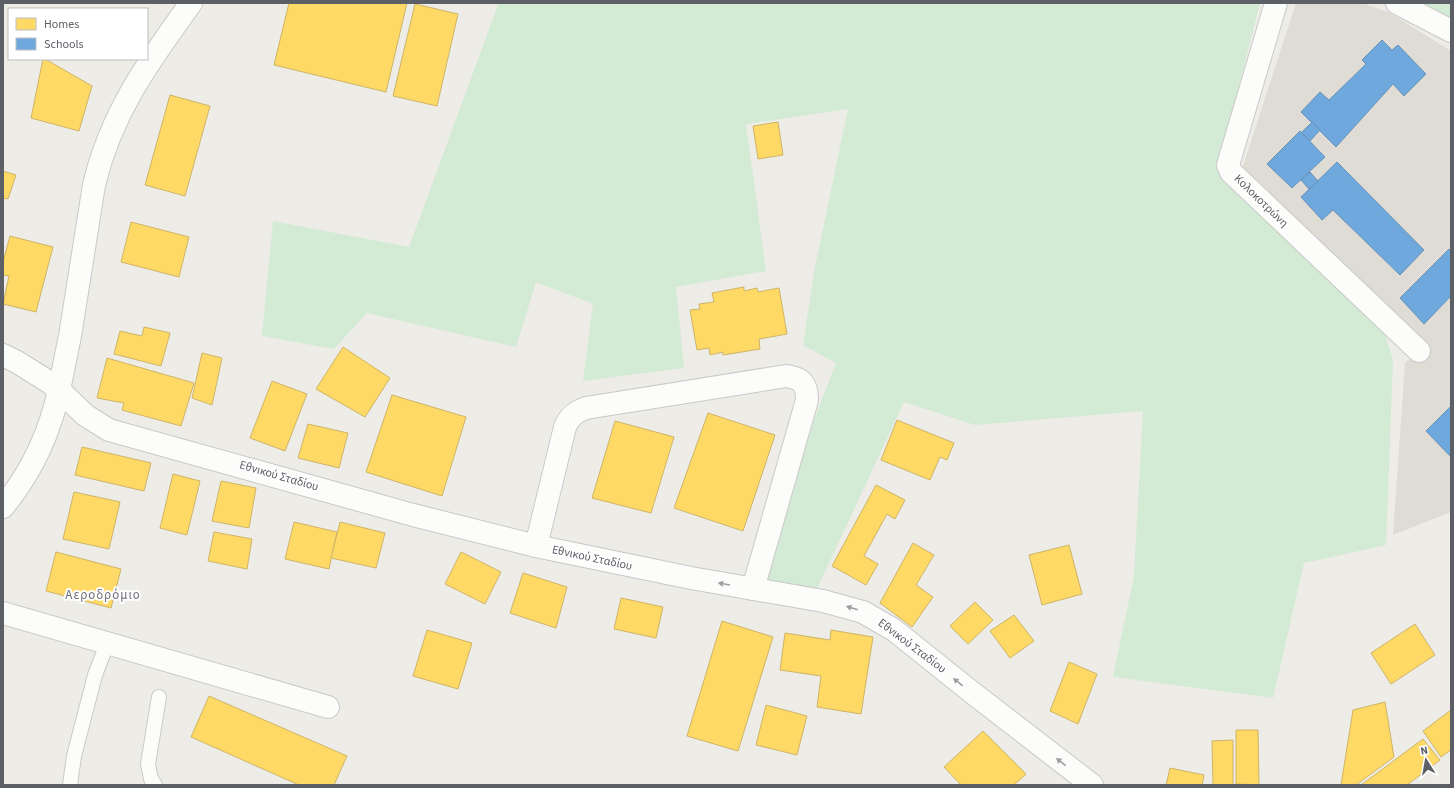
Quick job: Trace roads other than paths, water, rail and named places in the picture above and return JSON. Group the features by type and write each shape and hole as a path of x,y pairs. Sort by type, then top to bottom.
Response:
{"street":[{"path":"6,498 37,454 55,408 60,390 73,321 94,184 114,123 138,79 191,3"},
{"name":"Κολοκοτρώνη","path":"1276,3 1228,165 1231,172 1419,351"},
{"path":"1397,3 1451,31"},
{"name":"Εθνικού Σταδίου","path":"3,355 36,373 60,390 85,415 109,430 211,457 413,515 536,546 691,578 837,604 863,612 894,630 1092,785"},
{"path":"536,546 565,428 572,415 579,410 786,376 795,377 803,382 807,391 807,400 753,589"},
{"path":"3,613 328,707"}],"lane":[{"path":"70,785 74,756 95,675 107,644"},
{"path":"154,785 151,779 148,764 159,697"}],"district":[{"name":"Αεροδρόμιο","path":"103,595"}]}
